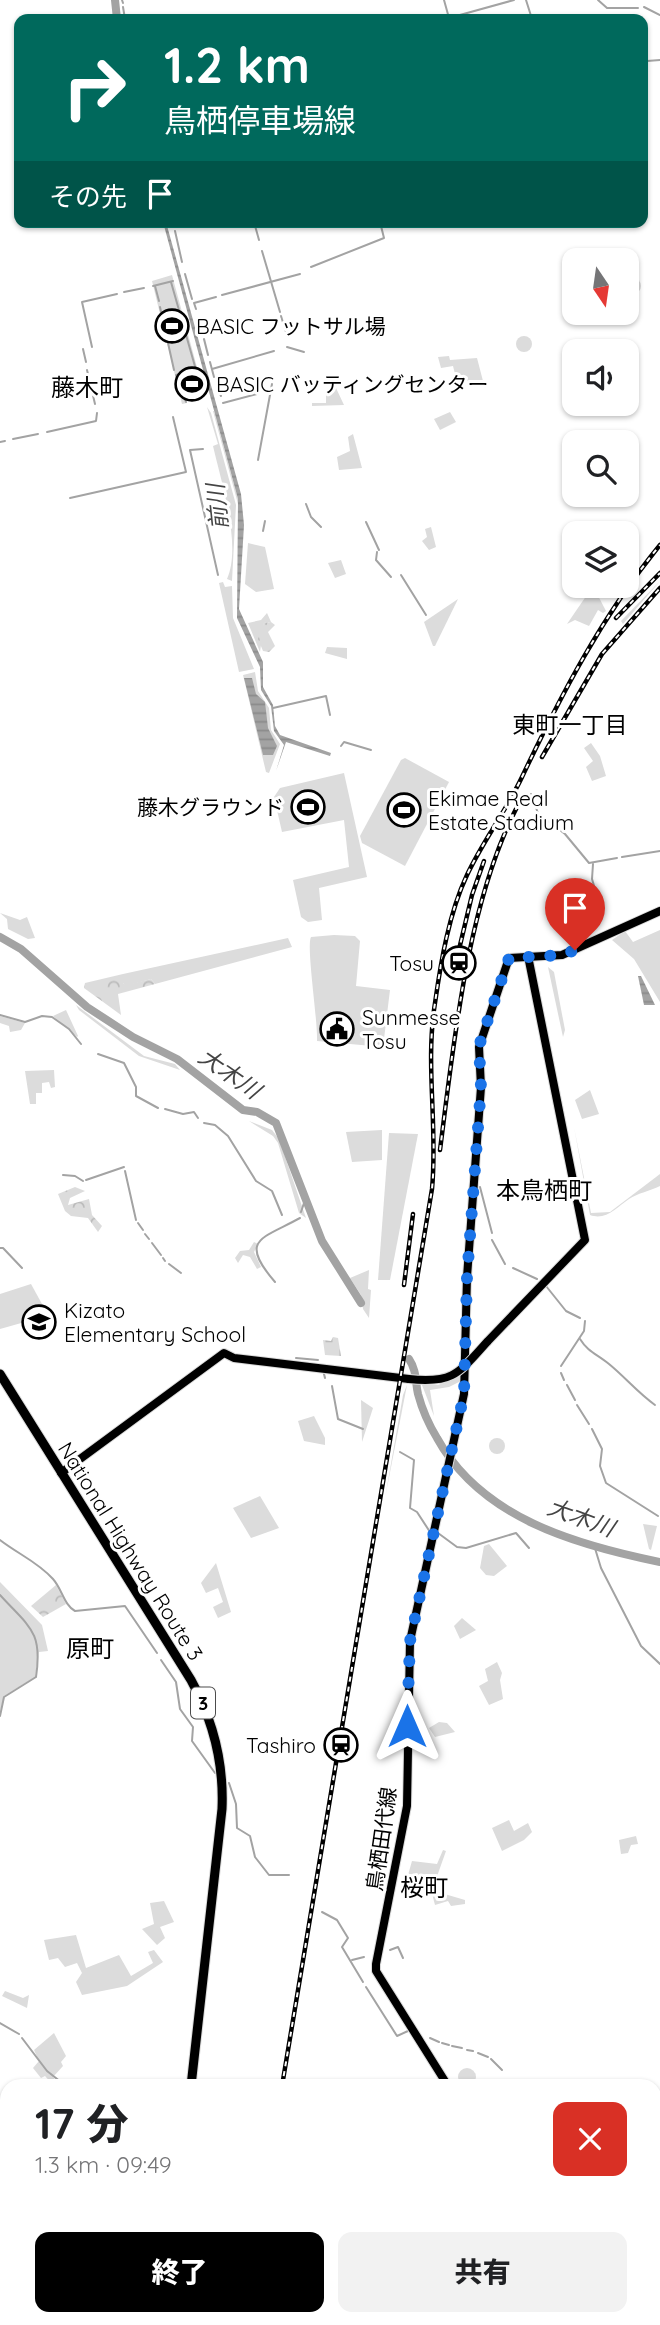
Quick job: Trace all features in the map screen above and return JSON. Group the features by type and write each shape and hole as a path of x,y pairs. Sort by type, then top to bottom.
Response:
{"highway":[{"name":"National Highway Route 3","path":"0,1374 191,1680 206,1709 218,1751 222,1809 192,2079"}],"main road":[{"path":"61,1474 224,1353 234,1357 398,1378 439,1381 450,1378 585,1241 528,956 562,955 660,911"},
{"name":"鳥栖田代線","path":"444,2079 376,1971 376,1964 407,1806 410,1641 464,1394 467,1277 481,1087 479,1046 509,958 528,956"}],"green space":[{"name":"BASIC フットサル場","path":"172,275 198,371 179,377 187,403 182,404 152,281"},
{"path":"521,336 527,336 532,344 530,350 521,352 516,347 516,341"},
{"path":"449,356 450,360 477,358 483,381 463,381 464,390 459,390 453,366 441,368 438,357"},
{"path":"336,388 344,405 312,406 312,403 326,403 326,391"},
{"path":"207,407 211,413 236,505 232,581 227,579 231,565 231,532 213,446 218,444"},
{"path":"213,411 238,499 238,504"},
{"path":"450,412 456,422 440,430 434,419"},
{"path":"353,434 362,468 339,470 337,457 350,451 348,437"},
{"path":"431,527 436,547 429,550 422,541 427,537 425,529"},
{"path":"248,543 265,547 274,589 256,592 245,584"},
{"path":"341,560 346,574 335,578 328,563"},
{"path":"660,581 623,624 621,621"},
{"path":"223,582 225,587 232,586 233,618 254,669 239,672 219,583"},
{"path":"585,598 599,598 606,611 603,613 598,610 589,626 575,620 567,624"},
{"path":"458,599 435,646 433,646 424,622"},
{"path":"267,613 271,622 264,623 260,652 248,623 261,620"},
{"path":"271,622 275,625 268,632 275,646 269,652 263,651 258,639 264,623"},
{"path":"327,647 347,648 347,659 325,653"},
{"path":"255,672 258,691 269,708 271,730 280,744 269,773 266,772 243,675"},
{"path":"591,743 600,756 606,776 592,781 586,767 593,761 584,748"},
{"path":"405,758 449,782 405,866 362,843 360,836 401,760"},
{"path":"344,773 367,877 319,888 322,920 308,922 301,917 293,880 349,867 344,820 282,832 274,797 280,788"},
{"path":"0,913 20,920 27,917 35,938 28,939 8,929 7,919"},
{"path":"660,930 660,1002 634,959 612,940 625,931 633,942"},
{"path":"355,936 360,941 356,986 390,990 383,1047 317,1041 310,943 311,937"},
{"path":"288,938 292,947 155,984 151,979 126,986 123,983 123,974"},
{"path":"548,967 554,972 565,1030 563,1037"},
{"path":"123,974 123,983 126,985 151,979 155,984 118,994 121,1015 84,988 85,983"},
{"path":"76,1005 144,1056 175,1064 180,1070 139,1056"},
{"path":"66,1010 78,1036 77,1037 53,1016"},
{"path":"0,1016 25,1023 21,1030 10,1032 9,1026 0,1023"},
{"path":"54,1070 55,1087 51,1088 49,1082 42,1083 42,1093 36,1093 36,1104 30,1104 25,1071"},
{"path":"590,1090 599,1114 582,1119 575,1100"},
{"path":"249,1121 272,1130 279,1139 306,1218 299,1213 278,1143 273,1136"},
{"path":"574,1127 591,1213 610,1212 660,1174 660,1186 633,1197 606,1215 590,1215"},
{"path":"382,1130 382,1160 352,1162 346,1132"},
{"path":"389,1133 418,1134 390,1280 378,1280"},
{"path":"75,1187 85,1191 70,1198 68,1205 89,1199 92,1215 102,1226 98,1232 88,1218 71,1216 65,1211 58,1194"},
{"path":"254,1242 258,1244 254,1252 261,1267 257,1269 250,1257 243,1255 238,1263 235,1258 240,1251 249,1250"},
{"path":"369,1270 369,1318 363,1309 361,1295 350,1278"},
{"path":"31,1284 42,1304 39,1318 0,1329 0,1294"},
{"path":"333,1337 338,1338 341,1356 325,1355 323,1340 331,1341"},
{"path":"461,1376 461,1381 449,1387 430,1390 434,1416 422,1385 438,1385"},
{"path":"407,1385 385,1498 403,1395"},
{"path":"361,1400 373,1408 362,1442"},
{"path":"314,1416 325,1438 325,1445 304,1441 298,1421"},
{"path":"497,1438 503,1440 503,1452 497,1454 491,1452 489,1446 491,1440"},
{"path":"260,1496 279,1528 251,1538 233,1508"},
{"path":"643,1524 657,1526 651,1550 649,1549"},
{"path":"489,1544 507,1566 494,1576 486,1575 480,1568 484,1546"},
{"path":"216,1563 231,1612 218,1618 213,1607 223,1602 218,1588 206,1593 201,1583"},
{"path":"0,1582 42,1625 48,1651 39,1652 35,1677 4,1696 0,1712"},
{"path":"56,1585 66,1604 43,1617 31,1606"},
{"path":"462,1618 476,1630 460,1639 454,1626"},
{"path":"497,1662 502,1673 500,1680 503,1699 489,1705 479,1686 488,1681 485,1669"},
{"path":"439,1722 447,1723 455,1732 435,1737 429,1728"},
{"path":"509,1820 514,1831 528,1823 532,1832 524,1840 502,1851 492,1828"},
{"path":"636,1836 638,1844 631,1845 628,1853 621,1854 619,1840"},
{"path":"443,1850 446,1851 435,1882 408,1875 412,1861 437,1864"},
{"path":"431,1890 465,1900 465,1904 451,1906 448,1901 435,1905"},
{"path":"164,1901 174,1922 160,1927 165,1938 157,1945 142,1929 154,1924 150,1903"},
{"path":"76,1935 86,1968 119,1955 131,1976 153,1963 148,1952 154,1950 163,1962 127,1986 82,1995 76,1982 82,1973 77,1963 65,1967 58,1958 49,1960 44,1940"},
{"path":"5,1991 23,1998 29,1995 27,2008 2,1996"},
{"path":"54,2033 66,2056 61,2062 63,2066 53,2077 55,2079 45,2076 41,2078 33,2068 39,2061 34,2050"},
{"path":"467,2068 475,2074 475,2079 458,2077 461,2071"}],"shaded area":[{"path":"165,228 168,228 241,494 244,525 239,609 263,662 263,687 273,705 275,726 280,735 331,753 330,756 286,742 276,771 284,745 274,731 271,706 261,690 260,667 237,618 238,499"},
{"path":"244,678 252,678 256,694 265,702 268,728 277,746 273,755 263,755"},
{"path":"638,976 641,976 655,1005 644,1005"}],"waterway":[{"name":"前川","path":"115,0 116,14"},
{"path":"444,0 448,14"},
{"path":"463,14 514,0"},
{"path":"526,0 530,14"},
{"path":"598,0 607,8 638,8"},
{"path":"123,7 124,14"},
{"path":"644,7 660,15"},
{"path":"648,61 660,60"},
{"path":"256,228 259,240"},
{"path":"311,267 384,238 382,228"},
{"path":"175,231 182,262"},
{"path":"262,251 280,312"},
{"path":"185,274 192,299"},
{"path":"222,295 300,274"},
{"path":"153,286 173,281"},
{"path":"171,282 196,370 176,375 186,402"},
{"path":"155,286 159,301"},
{"path":"124,292 144,288"},
{"path":"92,347 82,302 117,294"},
{"path":"196,309 194,303 216,297"},
{"path":"160,307 174,370"},
{"path":"281,316 286,332"},
{"path":"198,318 202,333"},
{"path":"204,339 208,355"},
{"path":"287,347 304,352"},
{"path":"83,349 86,362"},
{"path":"212,369 274,351"},
{"path":"210,362 214,377"},
{"path":"87,370 95,404"},
{"path":"216,384 221,396"},
{"path":"258,460 272,384"},
{"path":"223,403 257,394"},
{"path":"47,432 96,421 97,413"},
{"path":"70,498 186,472 173,417"},
{"path":"13,439 38,434"},
{"path":"0,442 5,441"},
{"path":"203,449 190,450 218,575"},
{"path":"306,504 311,517 321,527"},
{"path":"263,531 265,521"},
{"path":"366,522 379,550"},
{"path":"377,552 376,560 391,577"},
{"path":"401,575 426,615"},
{"path":"273,708 326,696 330,715"},
{"path":"341,746 344,742 371,750"},
{"path":"531,794 539,816"},
{"path":"544,818 565,834 589,863 617,858"},
{"path":"622,857 660,851"},
{"path":"593,864 592,879 598,899"},
{"name":"大木川","path":"0,937 21,949 87,1007 133,1037 177,1059 243,1110 257,1112 276,1123 322,1241 361,1303"},
{"path":"0,1015 25,1022 42,1016 52,1017 69,1029 81,1044"},
{"path":"98,1054 124,1063 136,1087 136,1096 158,1108"},
{"path":"165,1109 183,1114 194,1112 198,1118"},
{"path":"204,1123 215,1125 228,1136 256,1181 272,1191 282,1215"},
{"path":"86,1180 124,1167"},
{"path":"125,1171 136,1220"},
{"path":"63,1175 75,1176 83,1181"},
{"path":"480,1187 492,1233"},
{"path":"301,1212 305,1200"},
{"path":"275,1282 258,1257 259,1242 300,1218"},
{"path":"138,1223 143,1230"},
{"path":"145,1234 149,1239"},
{"path":"492,1240 505,1264"},
{"path":"152,1243 161,1255"},
{"path":"0,1248 22,1268"},
{"path":"169,1264 181,1273"},
{"path":"513,1268 537,1279"},
{"path":"546,1286 566,1311 580,1318"},
{"path":"561,1366 584,1331 585,1321"},
{"path":"580,1339 655,1405"},
{"path":"296,1358 318,1360"},
{"name":"大木川","path":"409,1359 431,1428 456,1466 479,1489 534,1524 596,1547 660,1562"},
{"path":"561,1373 564,1380"},
{"path":"324,1374 325,1378"},
{"path":"567,1385 575,1400"},
{"path":"332,1386 338,1419 363,1429"},
{"path":"577,1405 589,1424"},
{"path":"592,1429 602,1449 600,1466 606,1483 658,1516"},
{"path":"400,1452 414,1460 410,1508 417,1512 430,1532"},
{"path":"438,1533 457,1547 466,1548 516,1533 529,1548"},
{"path":"0,1540 47,1573 75,1611 125,1606 157,1653"},
{"path":"594,1545 601,1568 641,1646 660,1664"},
{"path":"0,1595 32,1631 38,1662 36,1677 4,1697 0,1716"},
{"path":"161,1660 176,1682 180,1709 193,1727 192,1741 215,1773"},
{"path":"229,1783 236,1804 237,1828 250,1836 255,1857 269,1875 289,1875"},
{"path":"322,1912 337,1920 348,1938 342,1947 363,1982"},
{"path":"390,1950 398,1947 403,1958"},
{"path":"352,1960 364,1957"},
{"path":"366,1987 397,2036 408,2031"},
{"path":"0,2023 19,2034"},
{"path":"22,2038 47,2071 57,2079"},
{"path":"430,2038 439,2042"},
{"path":"442,2043 449,2045"},
{"path":"452,2046 462,2048"},
{"path":"467,2050 473,2051"},
{"path":"478,2053 488,2057"},
{"path":"491,2059 502,2070"}],"railway":[{"path":"283,2079 432,1189 432,1026 446,937 467,875 516,790 568,686 619,600 660,545"},
{"path":"616,618 660,573"},
{"path":"542,757 602,654 660,588"},
{"path":"440,1150 457,1020 474,930 500,845 517,807"},
{"path":"456,962 472,895 484,861"},
{"path":"404,1285 413,1214"}],"place":[{"name":"BASIC フットサル場","path":"172,326"},
{"name":"BASIC バッティングセンター","path":"192,384"},
{"name":"藤木グラウンド","path":"308,807"},
{"name":"Ekimae Real Estate Stadium","path":"404,810"},
{"name":"Tosu","path":"459,963"},
{"name":"Sunmesse Tosu","path":"337,1029"},
{"name":"Kizato Elementary School","path":"39,1322"},
{"name":"Tashiro","path":"341,1745"}],"district":[{"name":"藤木町","path":"87,387"},
{"name":"東町一丁目","path":"570,724"},
{"name":"本鳥栖町","path":"544,1190"},
{"name":"原町","path":"90,1648"},
{"name":"桜町","path":"424,1887"}],"route":[{"path":"407,1726 410,1641 464,1394 463,1345 481,1087 479,1046 509,958 562,955 575,950"}]}
